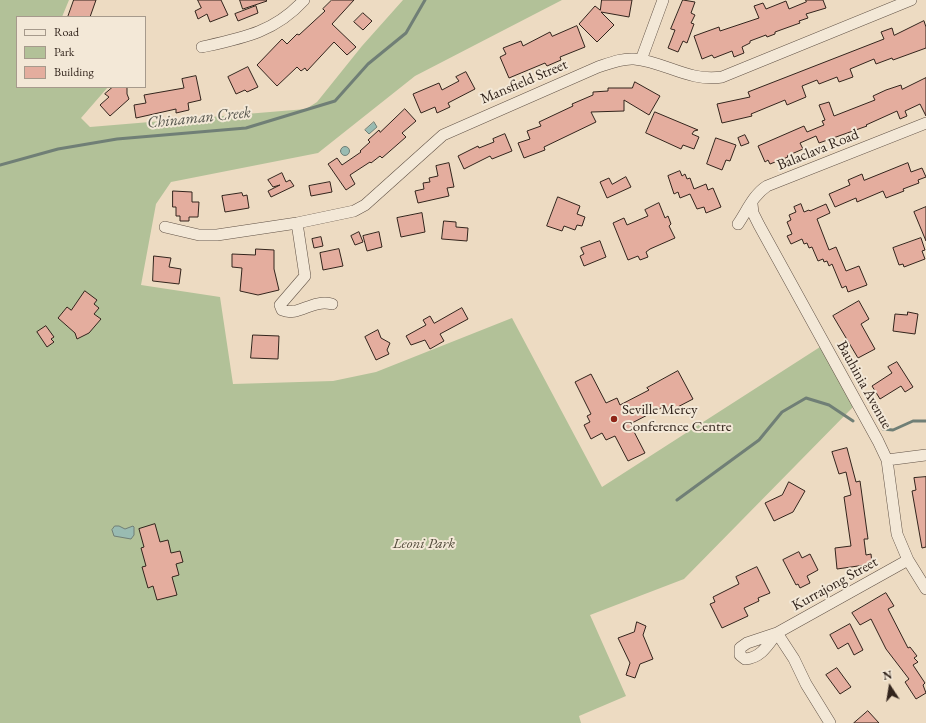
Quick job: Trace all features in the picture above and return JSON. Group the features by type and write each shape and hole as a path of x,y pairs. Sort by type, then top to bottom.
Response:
{"street":[{"path":"202,47 250,36 280,22 304,0"},
{"path":"641,60 663,0"},
{"name":"Mansfield Street","path":"165,227 199,235 217,235 297,223 354,211 365,205 433,142 455,129 598,67 620,60 641,60 692,76 703,78 722,76 911,0"},
{"name":"Balaclava Road","path":"738,224 752,204 754,196 767,186 926,123"},
{"name":"Bauhinia Avenue","path":"752,204 753,213 759,225 887,460 899,541 908,560 926,589"},
{"path":"297,223 305,276 280,305 282,310 287,312 298,311 309,305 324,302 332,304"},
{"path":"887,460 926,455"},
{"name":"Kurrajong Street","path":"830,723 806,684 794,659 777,633 908,560"}],"green space":[{"name":"Leoni Park","path":"0,0 69,0 62,16 16,16 16,88 107,88 81,118 90,127 306,109 317,102 362,46 403,0 562,0 415,76 318,153 171,182 156,204 141,285 220,297 233,384 333,381 376,372 512,318 602,487 820,347 853,407 684,579 590,615 626,696 579,716 581,723 0,723"}],"water":[{"path":"374,122 377,127 369,134 365,130"},
{"path":"345,146 350,151 345,156 340,151"},
{"path":"115,526 125,529 133,526 134,535 131,539 114,536 112,530"}],"building":[{"path":"74,0 96,0 90,16 68,16"},
{"path":"198,0 221,0 228,15 210,22 207,14 198,19 195,11 201,8"},
{"path":"240,0 266,0 267,1 243,9"},
{"path":"332,0 354,0 332,24 356,47 347,55 334,42 307,71 305,68 301,71 297,67 277,86 257,65 282,39 287,44 297,34 299,35 325,11 323,9"},
{"path":"602,0 632,0 629,17 601,12 614,25 597,42 579,24 595,6 600,10"},
{"path":"683,0 695,2 691,13 695,15 691,23 694,24 687,43 683,41 678,52 668,48 675,30 671,29"},
{"path":"806,0 823,0 826,8 806,14 808,18 799,21 800,23 775,32 775,34 767,37 766,35 750,41 750,43 742,47 744,53 734,57 732,51 714,58 712,55 702,59 694,36 719,27 720,31 759,18 754,6 763,3 766,9 786,1 789,9 806,2"},
{"path":"256,6 258,13 238,21 235,14"},
{"path":"363,13 372,21 363,30 354,22"},
{"path":"924,21 926,27 926,48 893,60 892,58 876,64 874,59 850,69 853,77 839,82 837,77 819,84 817,80 802,86 806,97 787,105 785,100 751,114 752,116 722,123 717,104 750,97 748,92 884,39 881,32 892,28 894,35"},
{"path":"577,26 585,47 560,57 561,60 547,66 545,63 509,78 500,57 506,54 503,48 521,41 523,46 550,32 552,36"},
{"path":"248,67 258,87 247,92 245,90 236,94 228,77"},
{"path":"466,72 475,89 448,103 450,107 437,113 435,107 421,113 413,94 439,83 442,90 459,81 456,77"},
{"path":"196,76 201,100 188,103 189,110 176,113 176,109 136,118 134,105 146,103 144,95 184,88 182,79"},
{"path":"926,78 926,116 920,104 905,111 907,116 900,119 897,111 866,125 867,126 819,143 816,136 800,143 803,149 787,156 788,157 770,164 768,160 765,162 758,146 804,126 807,132 824,125 822,121 825,120 819,105 829,102 834,116 875,100 873,96 886,90 901,85 902,89"},
{"path":"635,82 660,96 649,115 624,100 624,111 591,112 596,122 544,147 545,150 524,158 518,143 530,139 527,131 541,126 539,122 573,106 572,104 593,95 593,92 608,91 608,88 632,88"},
{"path":"112,88 127,88 129,99 110,116 100,105 109,97 105,94"},
{"path":"405,109 416,121 402,133 406,137 382,158 380,156 350,175 355,184 346,190 328,164 337,158 342,165 361,152 360,151 370,142 368,140 379,130 380,132"},
{"path":"655,112 698,130 694,131 692,134 699,137 694,149 683,145 681,149 646,133"},
{"path":"505,134 512,151 492,159 490,156 464,169 458,156 478,146 479,148 494,142 493,139"},
{"path":"745,135 749,143 741,146 738,138"},
{"path":"716,138 736,145 730,161 726,160 722,170 707,164"},
{"path":"449,163 454,187 447,188 449,196 418,203 415,191 424,189 423,183 430,182 429,178 438,176 436,166"},
{"path":"908,163 911,172 922,168 926,177 918,180 919,183 886,198 883,191 857,202 856,198 835,207 829,194 850,185 848,180 862,174 864,180"},
{"path":"680,171 682,176 685,174 687,179 690,178 694,189 706,184 708,190 713,188 721,207 706,213 704,207 697,209 690,194 680,198 678,192 674,194 668,176"},
{"path":"282,173 286,182 290,180 294,186 271,197 268,191 280,185 273,187 268,180"},
{"path":"626,177 631,187 607,198 600,182 609,178 612,184"},
{"path":"330,182 332,192 311,196 309,186"},
{"path":"173,191 192,192 192,202 199,202 198,217 189,217 189,221 180,221 180,216 176,216 176,207 173,207"},
{"path":"242,193 243,196 247,195 249,208 225,212 222,196"},
{"path":"558,197 580,206 577,214 585,217 582,226 577,225 575,230 564,226 562,231 547,226"},
{"path":"659,203 665,218 668,216 671,224 669,226 675,238 650,249 646,252 648,257 640,260 638,256 628,260 613,223 624,218 627,225 648,216 645,210"},
{"path":"801,204 804,212 826,204 830,213 817,219 829,250 836,247 846,271 859,266 867,285 848,292 846,286 842,288 832,264 829,266 827,261 824,262 823,259 818,261 812,247 809,248 807,243 804,244 802,239 791,244 787,236 792,234 787,222 791,220 789,215 796,212 794,207"},
{"path":"926,207 926,241 914,212"},
{"path":"422,213 425,232 401,237 397,218"},
{"path":"444,221 456,222 456,227 468,228 467,241 442,239"},
{"path":"359,232 363,242 355,245 351,236"},
{"path":"379,232 382,247 367,251 363,236"},
{"path":"321,237 323,246 314,248 312,239"},
{"path":"921,238 925,250 922,251 925,259 904,267 903,264 899,265 893,248"},
{"path":"600,241 606,257 584,266 580,256 584,254 581,248"},
{"path":"256,249 274,250 274,269 279,290 258,295 240,291 242,268 232,267 232,254 255,255"},
{"path":"339,249 343,266 323,270 320,253"},
{"path":"154,256 171,258 169,267 181,269 179,284 153,281"},
{"path":"85,291 97,300 94,304 99,308 94,314 101,319 89,333 77,339 75,333 58,318 67,307 71,310"},
{"path":"859,301 869,319 861,324 875,349 858,358 833,316"},
{"path":"462,308 468,319 440,334 444,341 430,349 425,340 411,345 406,336 426,325 423,320 430,316 434,323"},
{"path":"908,312 918,314 915,334 893,331 895,314 907,315"},
{"path":"46,326 54,337 51,339 54,342 47,347 37,332"},
{"path":"378,330 381,338 390,343 387,350 389,354 376,360 365,337"},
{"path":"253,335 279,336 278,359 251,358"},
{"path":"897,362 913,387 905,392 901,386 880,399 872,386 892,373 888,367"},
{"name":"Seville Mercy Conference Centre","path":"678,371 693,399 666,413 663,407 630,424 645,453 628,461 615,436 606,440 602,433 591,439 584,425 590,422 587,416 591,414 575,382 591,374 606,403 617,398 620,405 649,390 647,388"},
{"path":"847,448 856,482 860,481 868,539 864,539 866,555 871,554 872,564 837,569 835,548 851,546 844,497 851,495 846,472 839,474 832,452"},
{"path":"926,477 926,547 922,548 912,491 916,490 914,478"},
{"path":"789,482 805,491 793,512 774,521 765,503 782,495"},
{"path":"155,524 160,542 168,540 171,553 180,551 183,562 176,564 179,575 172,577 177,595 157,600 153,586 148,588 142,567 146,566 141,548 144,547 139,529"},
{"path":"799,552 802,558 810,554 818,570 807,576 810,583 800,588 798,584 796,585 783,560"},
{"path":"757,567 770,593 758,598 759,601 744,608 748,616 722,628 710,604 715,602 713,597 739,584 736,577"},
{"path":"886,593 894,606 888,609 908,648 910,647 917,656 914,658 918,662 913,665 925,683 923,685 926,693 916,699 905,682 909,679 886,649 871,619 860,625 852,613"},
{"path":"637,622 646,626 643,635 653,659 640,664 635,678 626,675 630,663 618,638 634,632"},
{"path":"850,624 863,650 854,655 848,643 838,649 830,635"},
{"path":"837,668 851,687 840,694 826,675"},
{"path":"868,711 879,723 854,723"}],"waterway":[{"name":"Chinaman Creek","path":"0,165 58,149 117,139 246,128 335,101 368,64 406,33 425,0"},
{"path":"677,500 759,440 782,412 806,398 829,405 853,421"},
{"path":"883,429 893,430 913,421 926,421"}],"place":[{"name":"Seville Mercy Conference Centre","path":"614,419"}]}
